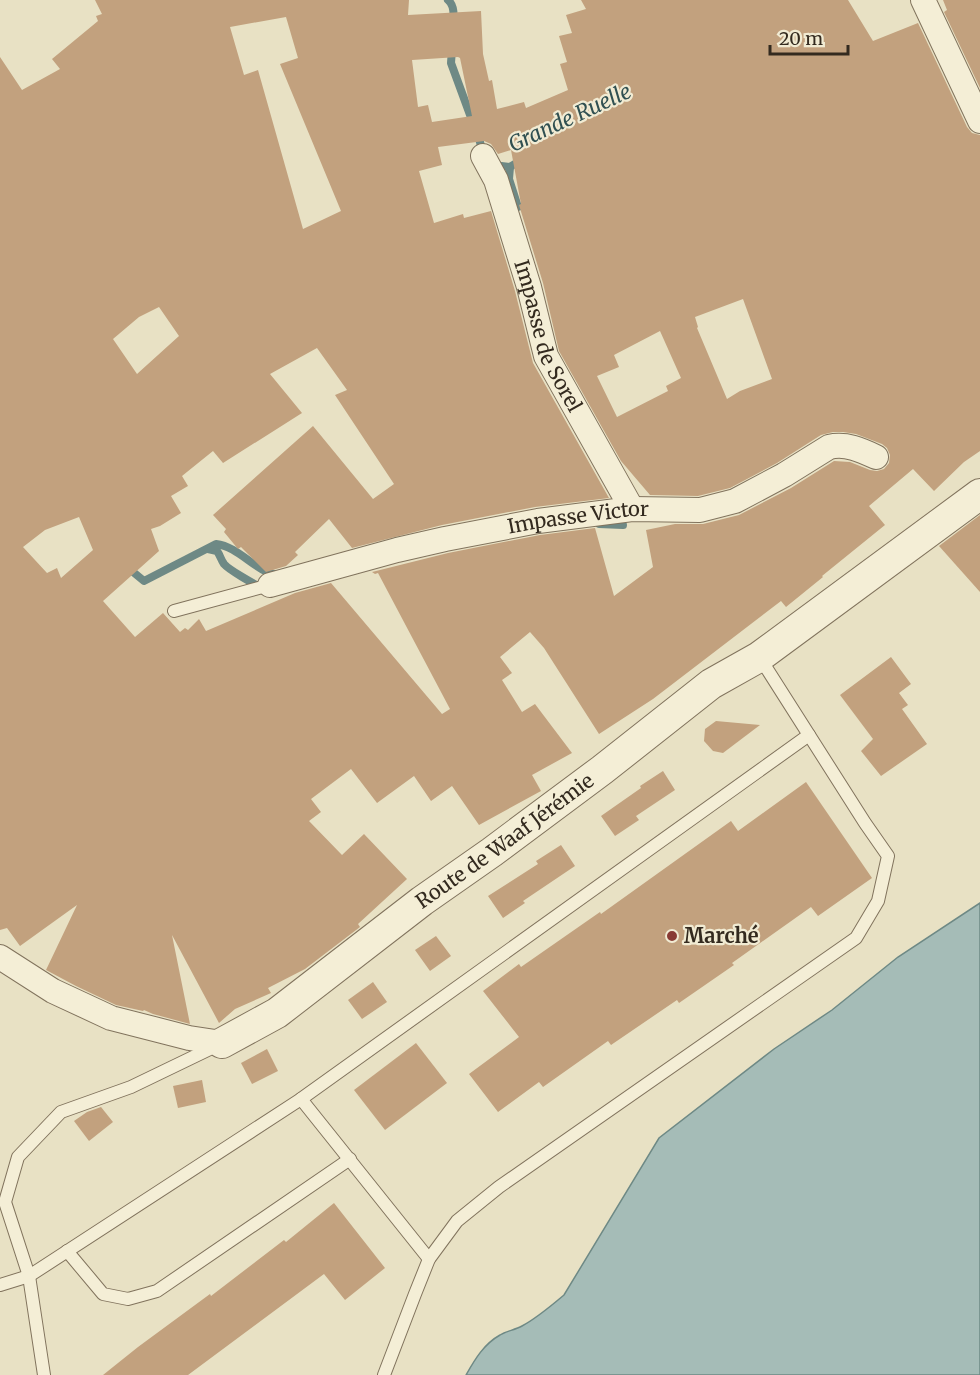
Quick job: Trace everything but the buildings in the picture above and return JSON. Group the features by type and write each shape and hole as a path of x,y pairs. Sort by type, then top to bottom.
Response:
{"street":[{"path":"923,0 980,121"},
{"name":"Impasse de Sorel","path":"483,156 496,180 529,287 546,356 632,509"},
{"name":"Impasse Victor","path":"270,585 397,550 538,520 632,509 700,510 735,501 784,476 829,447 838,445 857,448 876,457"},
{"name":"Route de Waaf Jérémie","path":"222,1043 277,1013 422,901 602,770 711,684 759,657 980,494"},
{"path":"0,957 53,991 111,1018 189,1038 222,1043"}],"lane":[{"path":"174,611 270,585"},
{"path":"384,1375 429,1259 457,1221 499,1187 856,938 878,901 888,856 759,657"},
{"path":"0,1285 29,1276 301,1099 809,735"},
{"path":"44,1375 29,1276 5,1202 18,1158 61,1112 131,1087 222,1043"},
{"path":"301,1099 429,1259"},
{"path":"67,1251 103,1294 128,1299 157,1291 350,1160"}],"water":[{"path":"980,903 980,1375 466,1375 476,1358 489,1343 544,1312 564,1295 659,1138 774,1049 832,1010 898,957"}],"waterway":[{"name":"Grande Ruelle","path":"448,0 452,7 453,22"},
{"name":"Grande Ruelle","path":"452,49 451,63 483,154"},
{"name":"Grande Ruelle","path":"493,165 510,167 521,160"},
{"path":"510,167 509,179 518,207"},
{"path":"599,524 623,525"},
{"path":"127,567 144,581 216,544 225,546 262,569 278,575"},
{"path":"208,549 217,551 227,567 262,588"}],"place":[{"name":"Marché","path":"672,936"}]}
